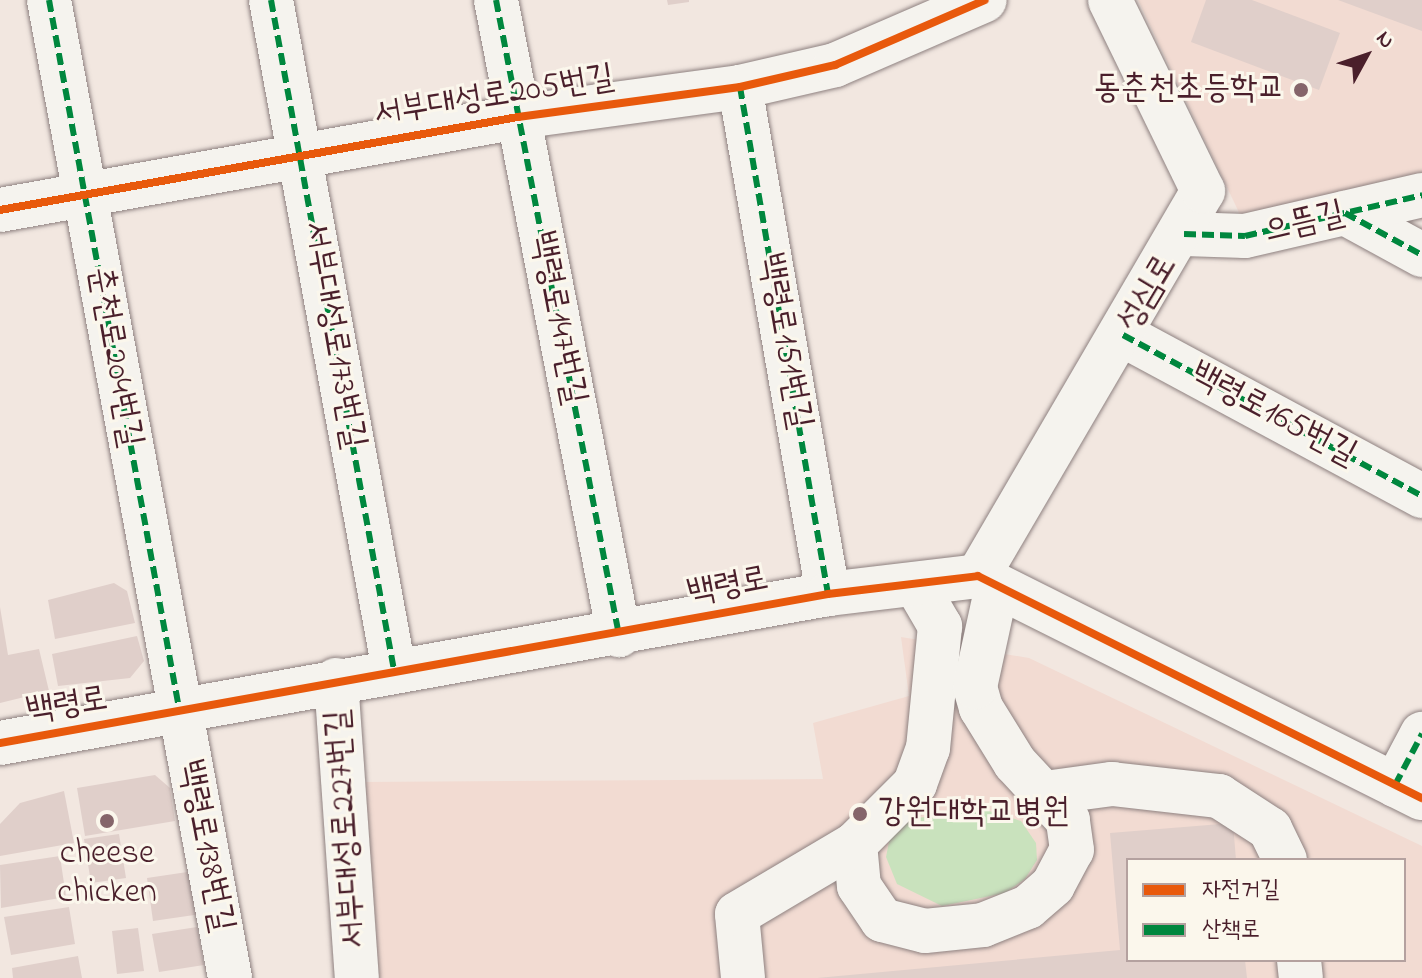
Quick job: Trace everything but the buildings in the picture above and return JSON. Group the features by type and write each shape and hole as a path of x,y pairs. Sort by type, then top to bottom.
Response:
{"street":[{"name":"춘천로204번길","path":"49,0 180,714"},
{"name":"서부대성로173번길","path":"271,0 394,670"},
{"name":"백령로147번길","path":"496,0 619,635"},
{"name":"서부대성로205번길","path":"0,210 518,117 740,87 835,65 985,0"},
{"name":"성심로","path":"855,844 859,886 882,920 925,931 983,925 1028,907 1053,885 1072,850 1068,820 1015,763 975,687 988,581 1123,335 1184,234 1203,191 1110,0"},
{"name":"백령로151번길","path":"740,87 828,594"},
{"name":"으뜸길","path":"1184,234 1245,236 1422,195"},
{"path":"1345,213 1422,255"},
{"name":"백령로165번길","path":"1123,335 1422,496"},
{"name":"백령로","path":"0,743 180,714 336,680 619,635 828,594 988,581"},
{"path":"988,581 1409,792 1422,734"},
{"path":"743,978 737,914 855,844 915,784 928,748 940,626 916,585"},
{"name":"서부대성로227번길","path":"336,680 357,978"},
{"name":"백령로138번길","path":"180,714 230,978"},
{"path":"1045,793 1112,784 1219,796 1270,829 1284,858"}],"shaded area":[{"name":"동춘천초등학교","path":"1138,0 1422,0 1422,180 1244,223"},
{"name":"강원대학교병원","path":"901,637 1029,658 1422,846 1422,978 368,978 363,782 823,779 813,723 909,696"}],"green space":[{"path":"986,810 1021,821 1036,843 1037,860 1025,879 1005,893 942,906 897,884 886,857 891,832 908,819"}],"marked path":[{"path":"49,0 180,714"},
{"path":"271,0 394,670"},
{"path":"496,0 619,635"},
{"path":"740,87 828,594"},
{"path":"1184,234 1245,236 1422,195"},
{"path":"1345,213 1422,255"},
{"path":"1123,335 1422,496"},
{"path":"1395,785 1422,734"}],"cycle path":[{"path":"0,210 518,117 740,87 835,65 985,0"},
{"path":"0,743 828,594 978,576 1422,798"}],"place":[{"name":"동춘천초등학교","path":"1301,90"},
{"name":"강원대학교병원","path":"860,814"},
{"name":"cheese chicken","path":"107,821"}]}
